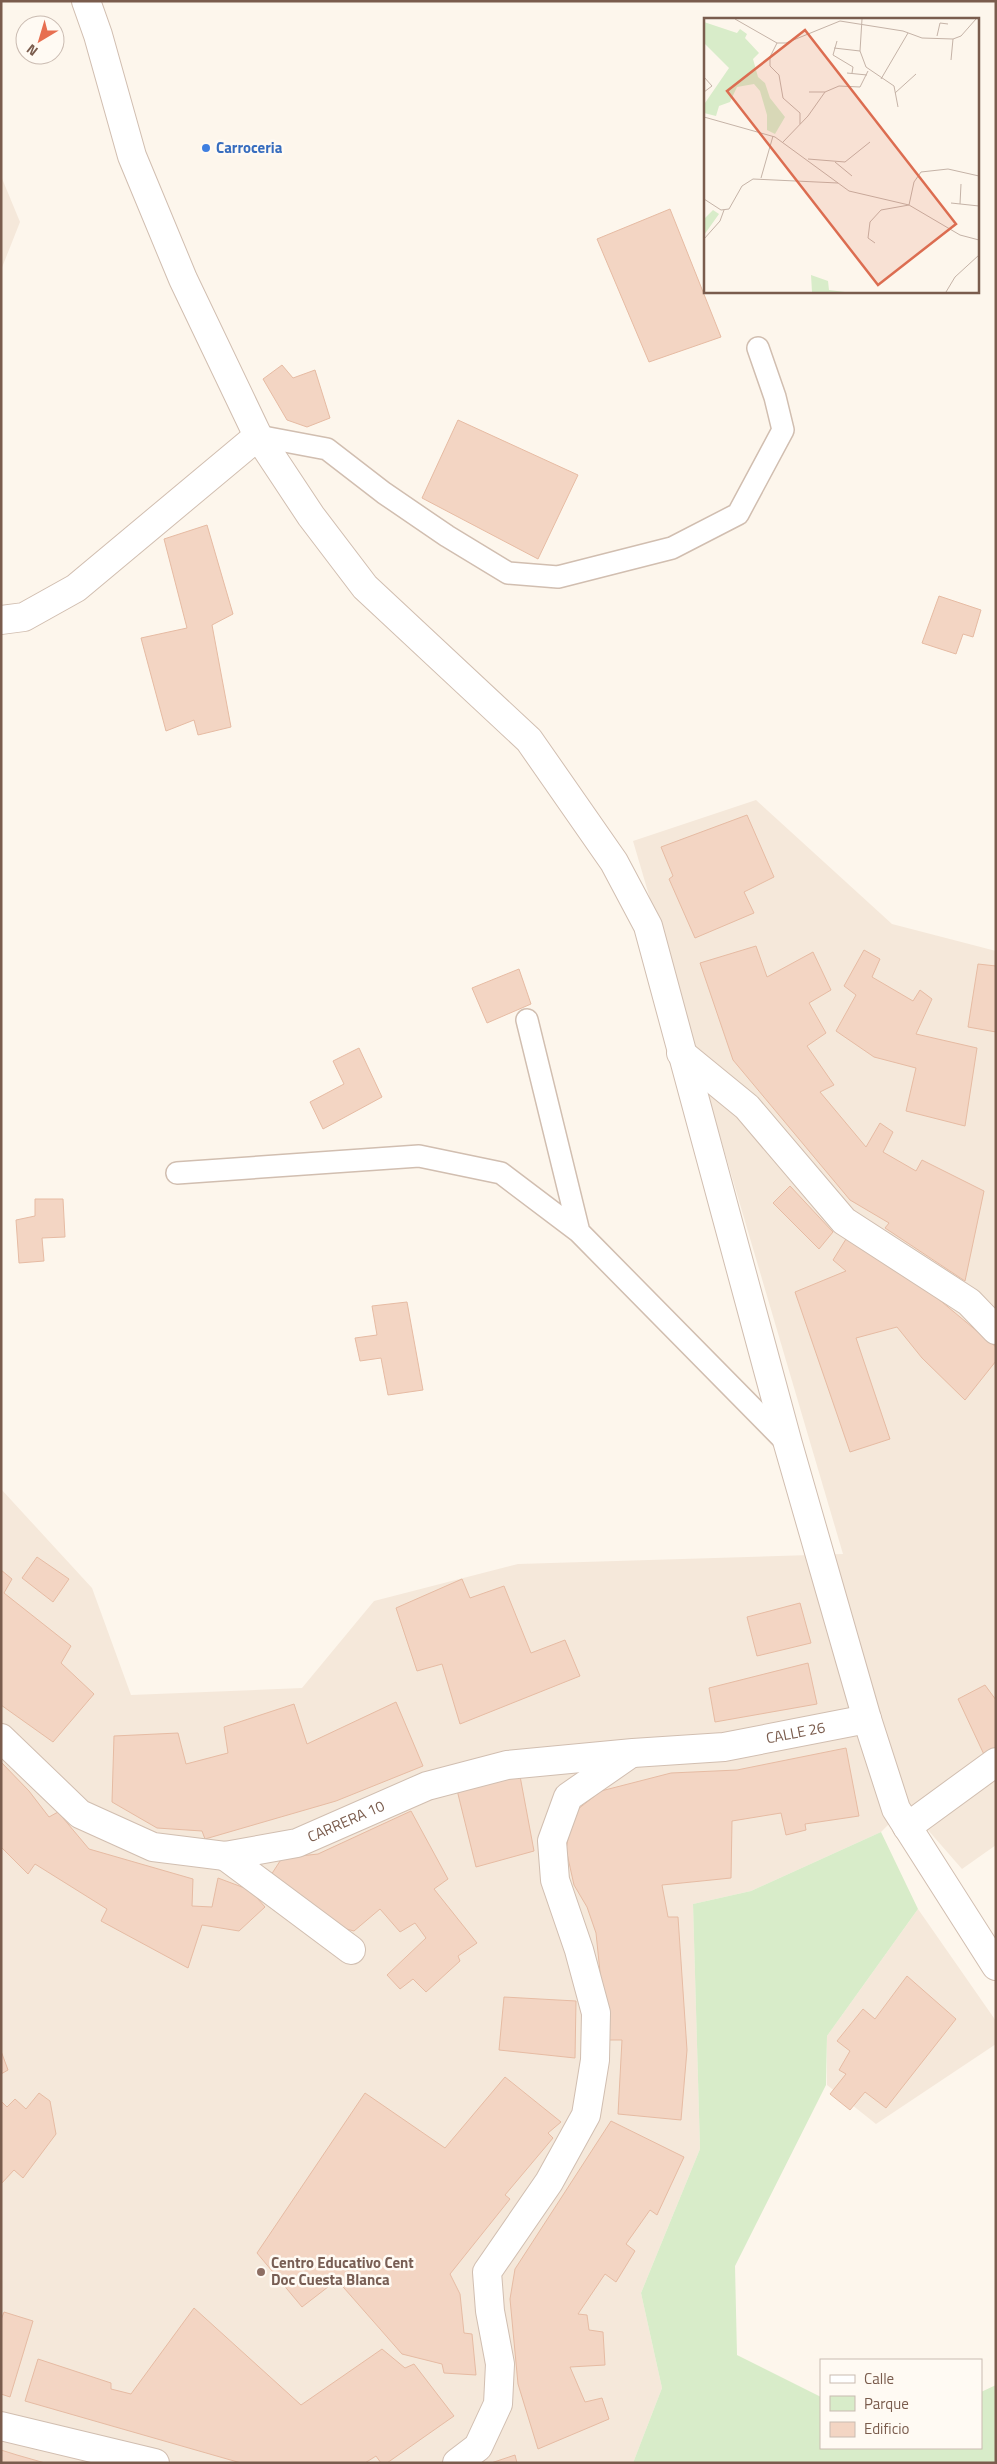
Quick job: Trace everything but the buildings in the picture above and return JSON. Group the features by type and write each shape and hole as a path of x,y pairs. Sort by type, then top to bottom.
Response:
{"street":[{"path":"86,1 98,35 132,156 182,280 258,436 311,516 365,587 529,740 614,862 648,926 788,1444 867,1719 896,1809 996,1966"},
{"path":"1,620 24,617 76,588 258,436"},
{"path":"681,1053 746,1107 844,1221 969,1302 996,1330"},
{"name":"CALLE 26","path":"724,1747 867,1719"},
{"name":"CARRERA 10","path":"1,1738 80,1814 154,1848 224,1856 297,1843 427,1786 507,1765 632,1752 724,1747"},
{"path":"457,2463 478,2447 498,2404 500,2364 490,2311 487,2272 548,2182 586,2115 595,2060 596,2013 580,1950 555,1880 552,1841 568,1797 632,1752"},
{"path":"907,1827 996,1762"},
{"path":"224,1856 351,1950"},
{"path":"1,2426 155,2463"}],"lane":[{"path":"258,436 327,449 384,493 447,536 508,573 558,577 672,548 738,514 783,430 775,397 758,348"},
{"path":"528,1020 579,1232"},
{"path":"177,1173 419,1156 501,1173 579,1232 788,1444"}],"shaded area":[{"path":"1,176 20,222 1,270"},
{"path":"756,800 892,924 996,951 996,1845 962,1869 907,1806 881,1832 751,1891 693,1904 700,2149 641,2293 662,2388 633,2463 1,2463 1,1489 92,1588 131,1695 302,1688 374,1601 518,1564 843,1554 633,841"},
{"path":"918,1909 996,2021 996,2044 876,2124 827,2085 827,2036"}],"green space":[{"path":"881,1832 918,1909 827,2036 826,2085 735,2266 737,2355 820,2396 820,2449 982,2449 982,2392 996,2385 996,2463 633,2463 662,2388 641,2293 700,2149 693,1904 751,1891"}],"place":[{"name":"Carroceria","path":"206,148"},
{"name":"Centro Educativo Cent Doc Cuesta Blanca","path":"261,2272"}]}
